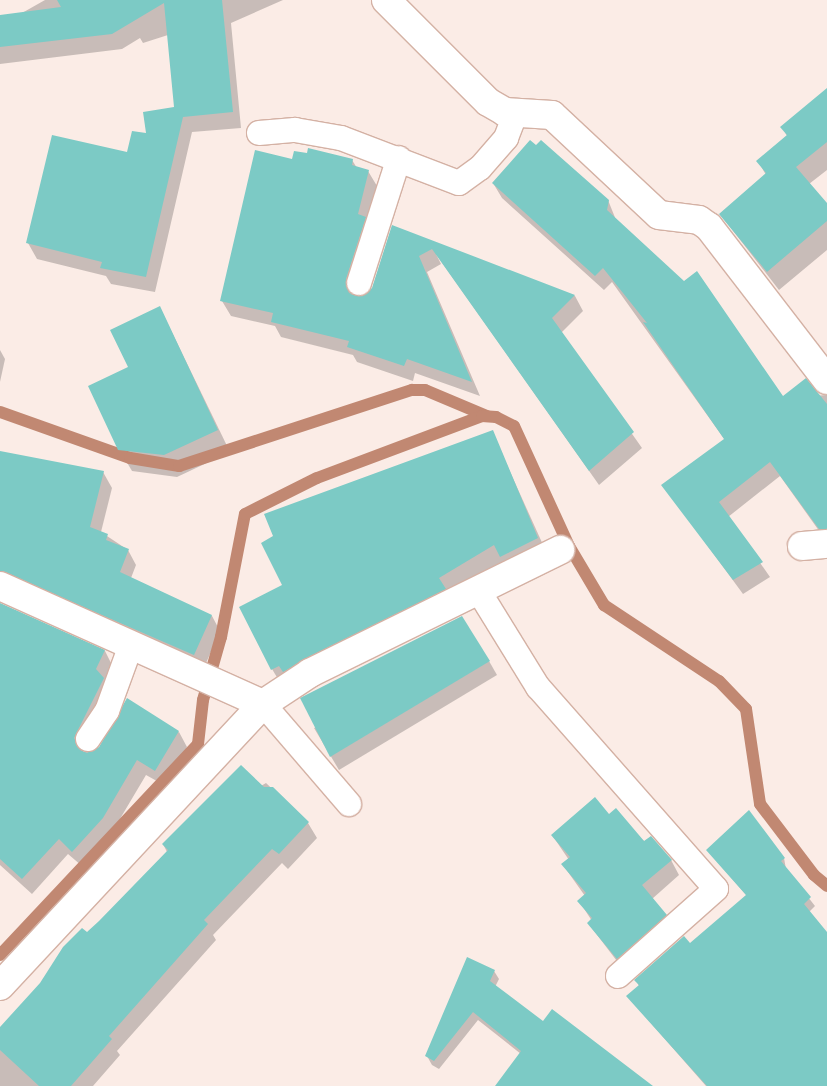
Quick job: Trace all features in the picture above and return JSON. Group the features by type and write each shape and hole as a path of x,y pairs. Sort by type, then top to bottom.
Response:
{"street":[{"path":"386,0 488,102 516,112 552,115 659,215 699,220 709,227 827,380"},
{"path":"0,986 262,704 310,673 560,550"},
{"path":"0,586 262,704"}],"lane":[{"path":"259,133 295,130 341,138 399,158 459,183 480,168 506,138 516,112"},
{"path":"359,283 399,158"},
{"path":"478,590 538,687 716,889 618,976"},
{"path":"88,739 108,711 131,645"},
{"path":"262,704 349,804"}],"building":[{"path":"57,0 222,0 233,112 183,117 146,277 100,268 102,262 26,243 52,135 127,152 132,131 146,133 143,112 174,107 164,3 112,34 0,47 0,15 61,7"},
{"path":"827,88 827,142 796,167 827,203 827,221 767,272 719,214 766,173 756,161 787,135 780,127"},
{"path":"530,140 536,145 541,140 609,200 607,210 684,281 697,271 783,396 806,378 827,404 827,529 819,529 770,462 719,502 763,562 733,580 661,485 724,439 643,322 647,323 603,268 595,276 492,183"},
{"path":"308,148 353,159 352,165 369,170 358,214 366,217 346,279 349,293 362,296 372,288 392,225 575,295 552,318 634,432 589,471 432,249 419,256 472,382 407,359 404,366 347,347 349,341 271,322 273,313 220,301 255,150 292,159 294,151 307,153"},
{"path":"160,306 218,430 164,455 118,450 88,386 128,367 110,330"},
{"path":"493,430 538,538 500,557 494,545 439,578 446,589 283,672 279,666 271,670 239,607 282,585 261,543 273,536 264,514"},
{"path":"0,451 104,471 90,527 108,534 106,540 129,549 120,572 212,615 194,655 0,571"},
{"path":"0,603 105,650 96,669 104,678 74,738 80,750 87,753 99,747 127,698 179,731 155,771 137,760 103,818 72,852 59,839 22,879 0,859"},
{"path":"462,616 490,661 330,757 300,698"},
{"path":"241,765 264,787 273,787 309,822 279,854 272,849 204,920 208,924 109,1036 112,1039 71,1086 39,1086 0,1050 0,1027 40,983 63,947 82,928 87,932 99,921 168,850 162,844"},
{"path":"595,797 609,814 616,808 644,841 651,836 672,860 642,885 667,915 617,959 587,923 592,918 577,901 586,893 561,864 570,857 551,835"},
{"path":"749,810 785,858 781,861 811,897 804,904 827,932 827,1086 707,1086 626,996 639,985 634,980 684,936 690,943 746,895 706,850"},
{"path":"467,957 495,970 490,981 543,1021 552,1009 653,1086 495,1086 521,1051 473,1012 434,1061 425,1056"}],"waterway":[{"path":"0,412 130,458 179,466 412,390 425,390 487,416"},
{"path":"0,955 198,744 203,700 221,637 245,514 317,478 482,416 496,417 514,426 569,546 604,605 719,681 746,709 760,804 814,875 827,886"}]}
